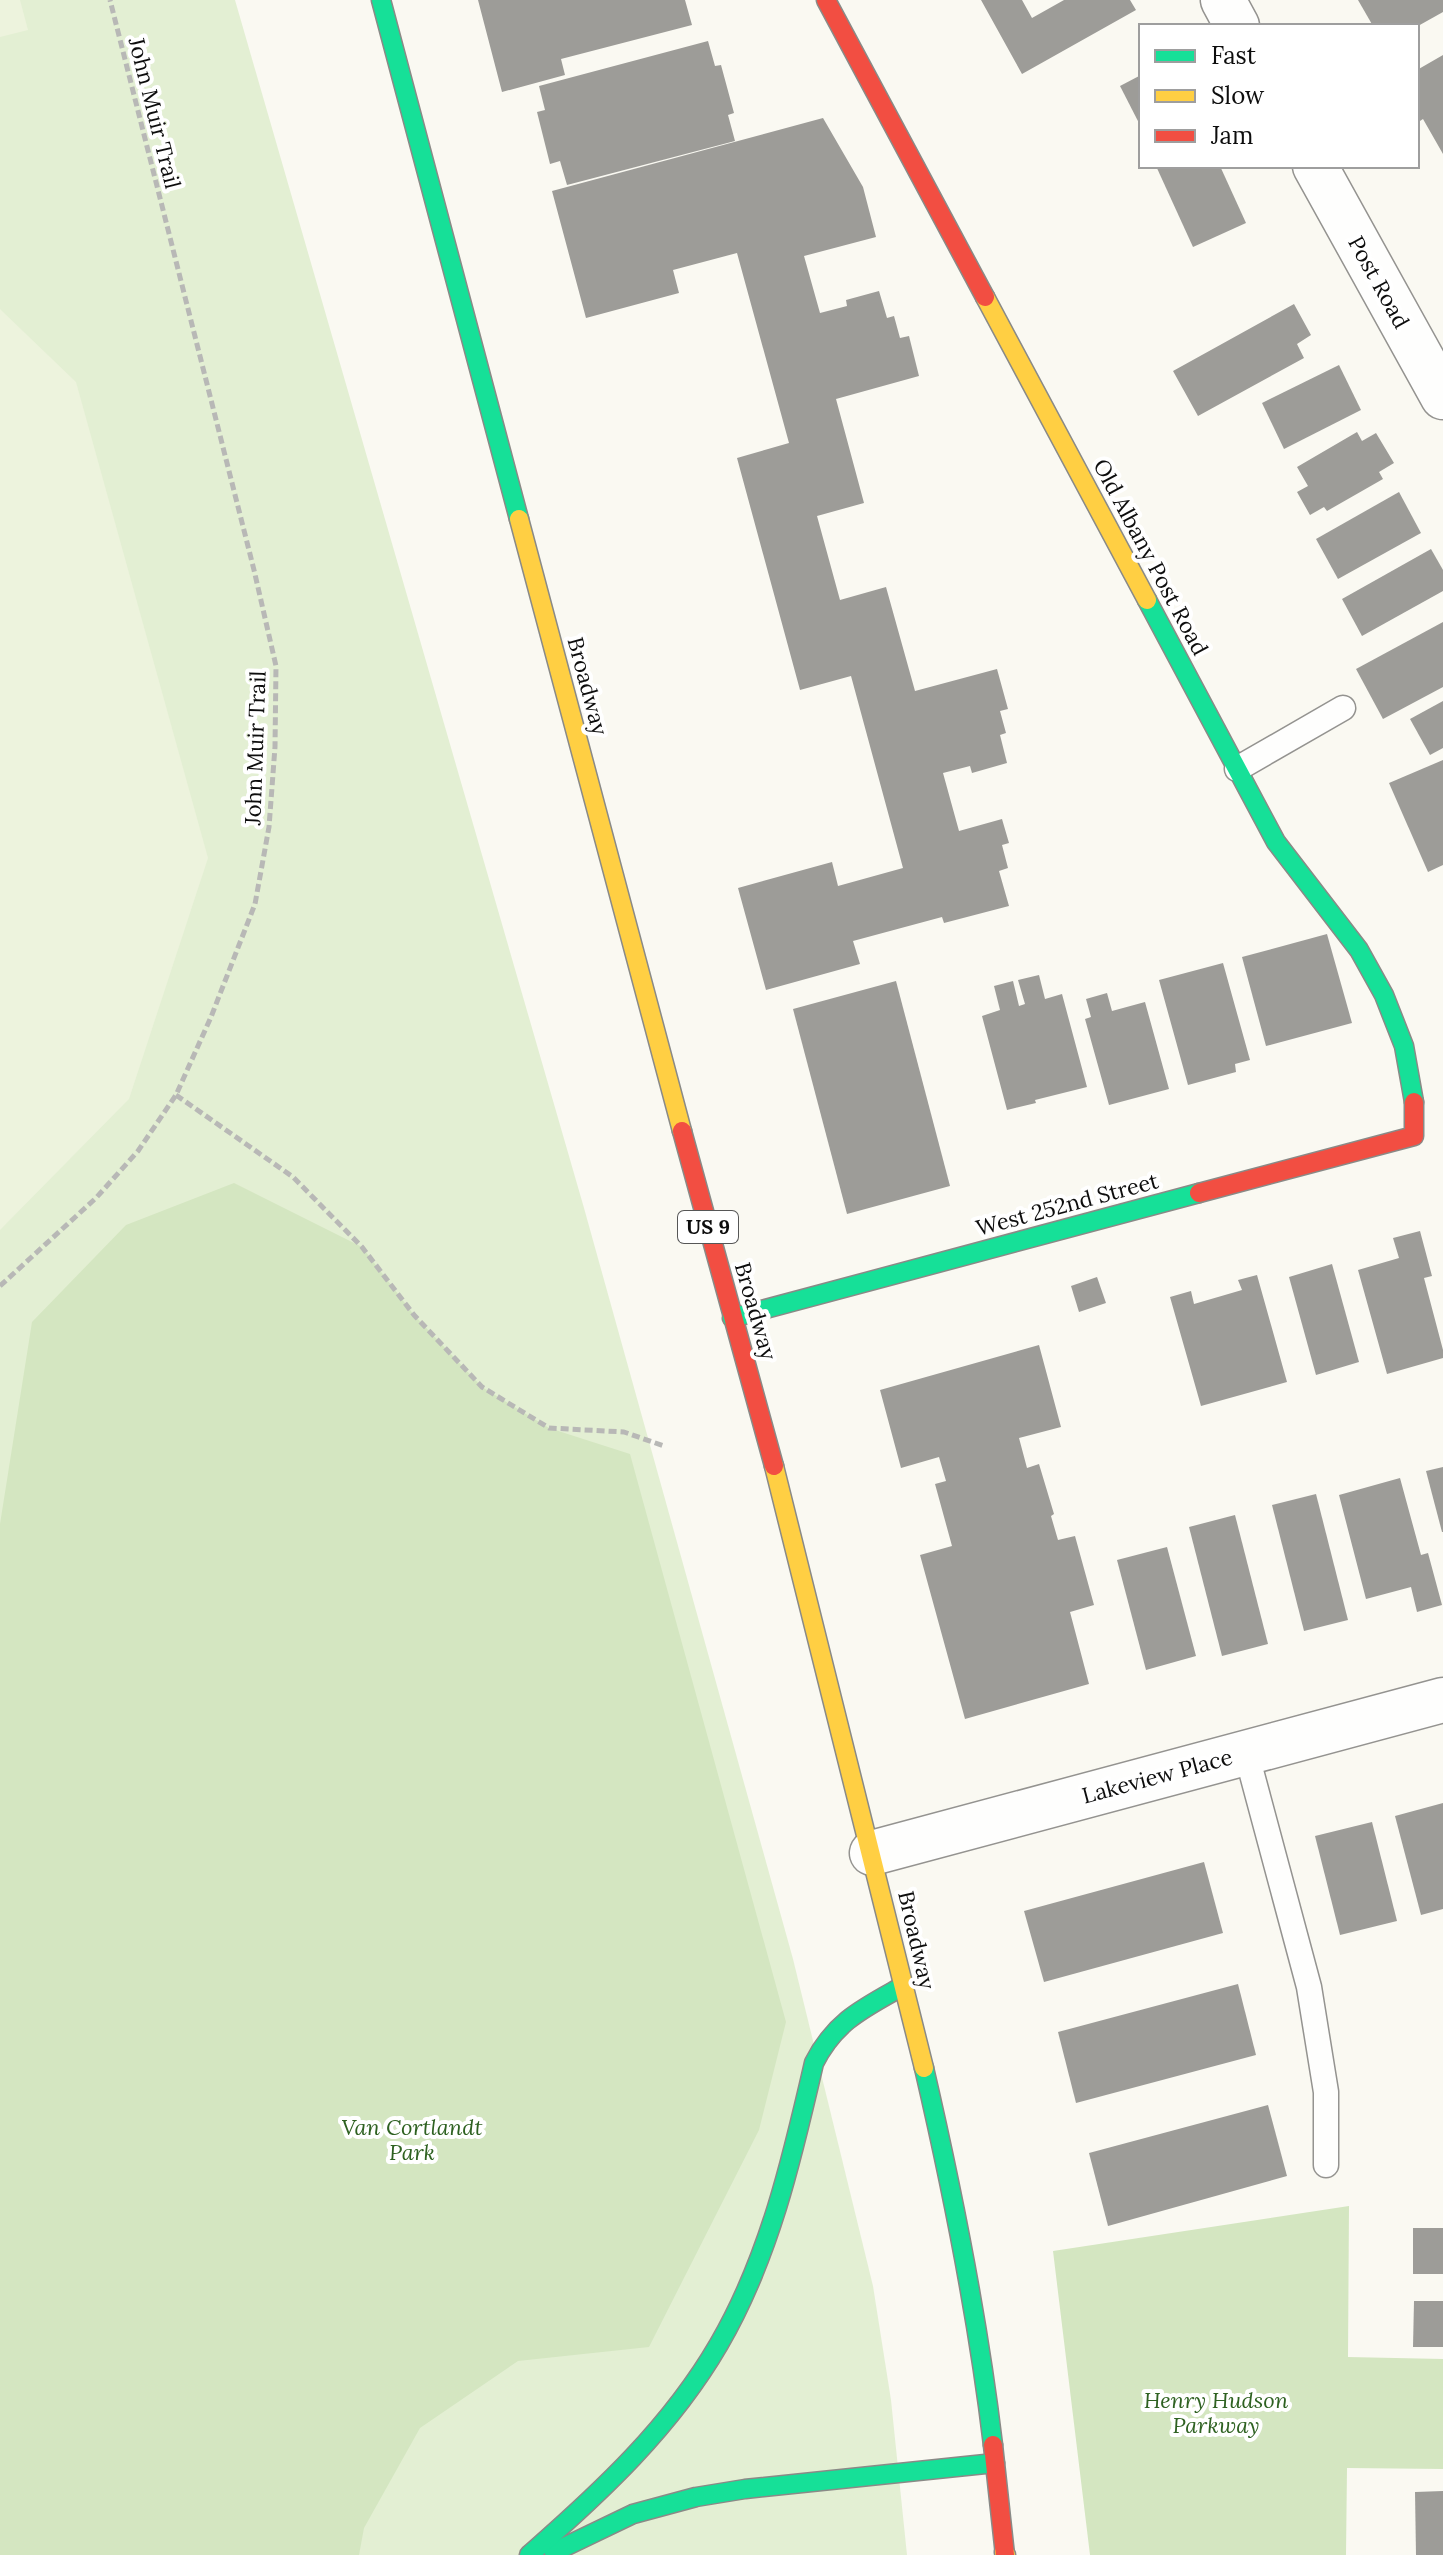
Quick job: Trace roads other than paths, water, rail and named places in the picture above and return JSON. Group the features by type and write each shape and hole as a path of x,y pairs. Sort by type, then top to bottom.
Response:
{"main road":[{"name":"Broadway","path":"381,0 732,1318 758,1402 872,1853 963,2251 977,2330 1005,2554"},
{"name":"Old Albany Post Road","path":"826,0 1276,842 1359,950 1384,995 1404,1046 1414,1096 1414,1136"},
{"name":"West 252nd Street","path":"732,1318 1414,1136"},
{"path":"529,2555 633,2455 663,2423 698,2377 724,2334 765,2245 782,2194 814,2063 821,2046 844,2020 903,1986"},
{"path":"548,2555 613,2522 696,2497 745,2489 995,2463"}],"street":[{"path":"1223,0 1236,24"},
{"name":"Post Road","path":"1316,168 1443,397"},
{"name":"Lakeview Place","path":"872,1853 1443,1700"}],"lane":[{"path":"1237,769 1343,708"},
{"path":"1246,1752 1309,1987 1326,2092 1326,2165"}],"park label":[{"name":"Van Cortlandt Park","path":"412,2140"},
{"name":"Henry Hudson Parkway","path":"1216,2412"}]}
